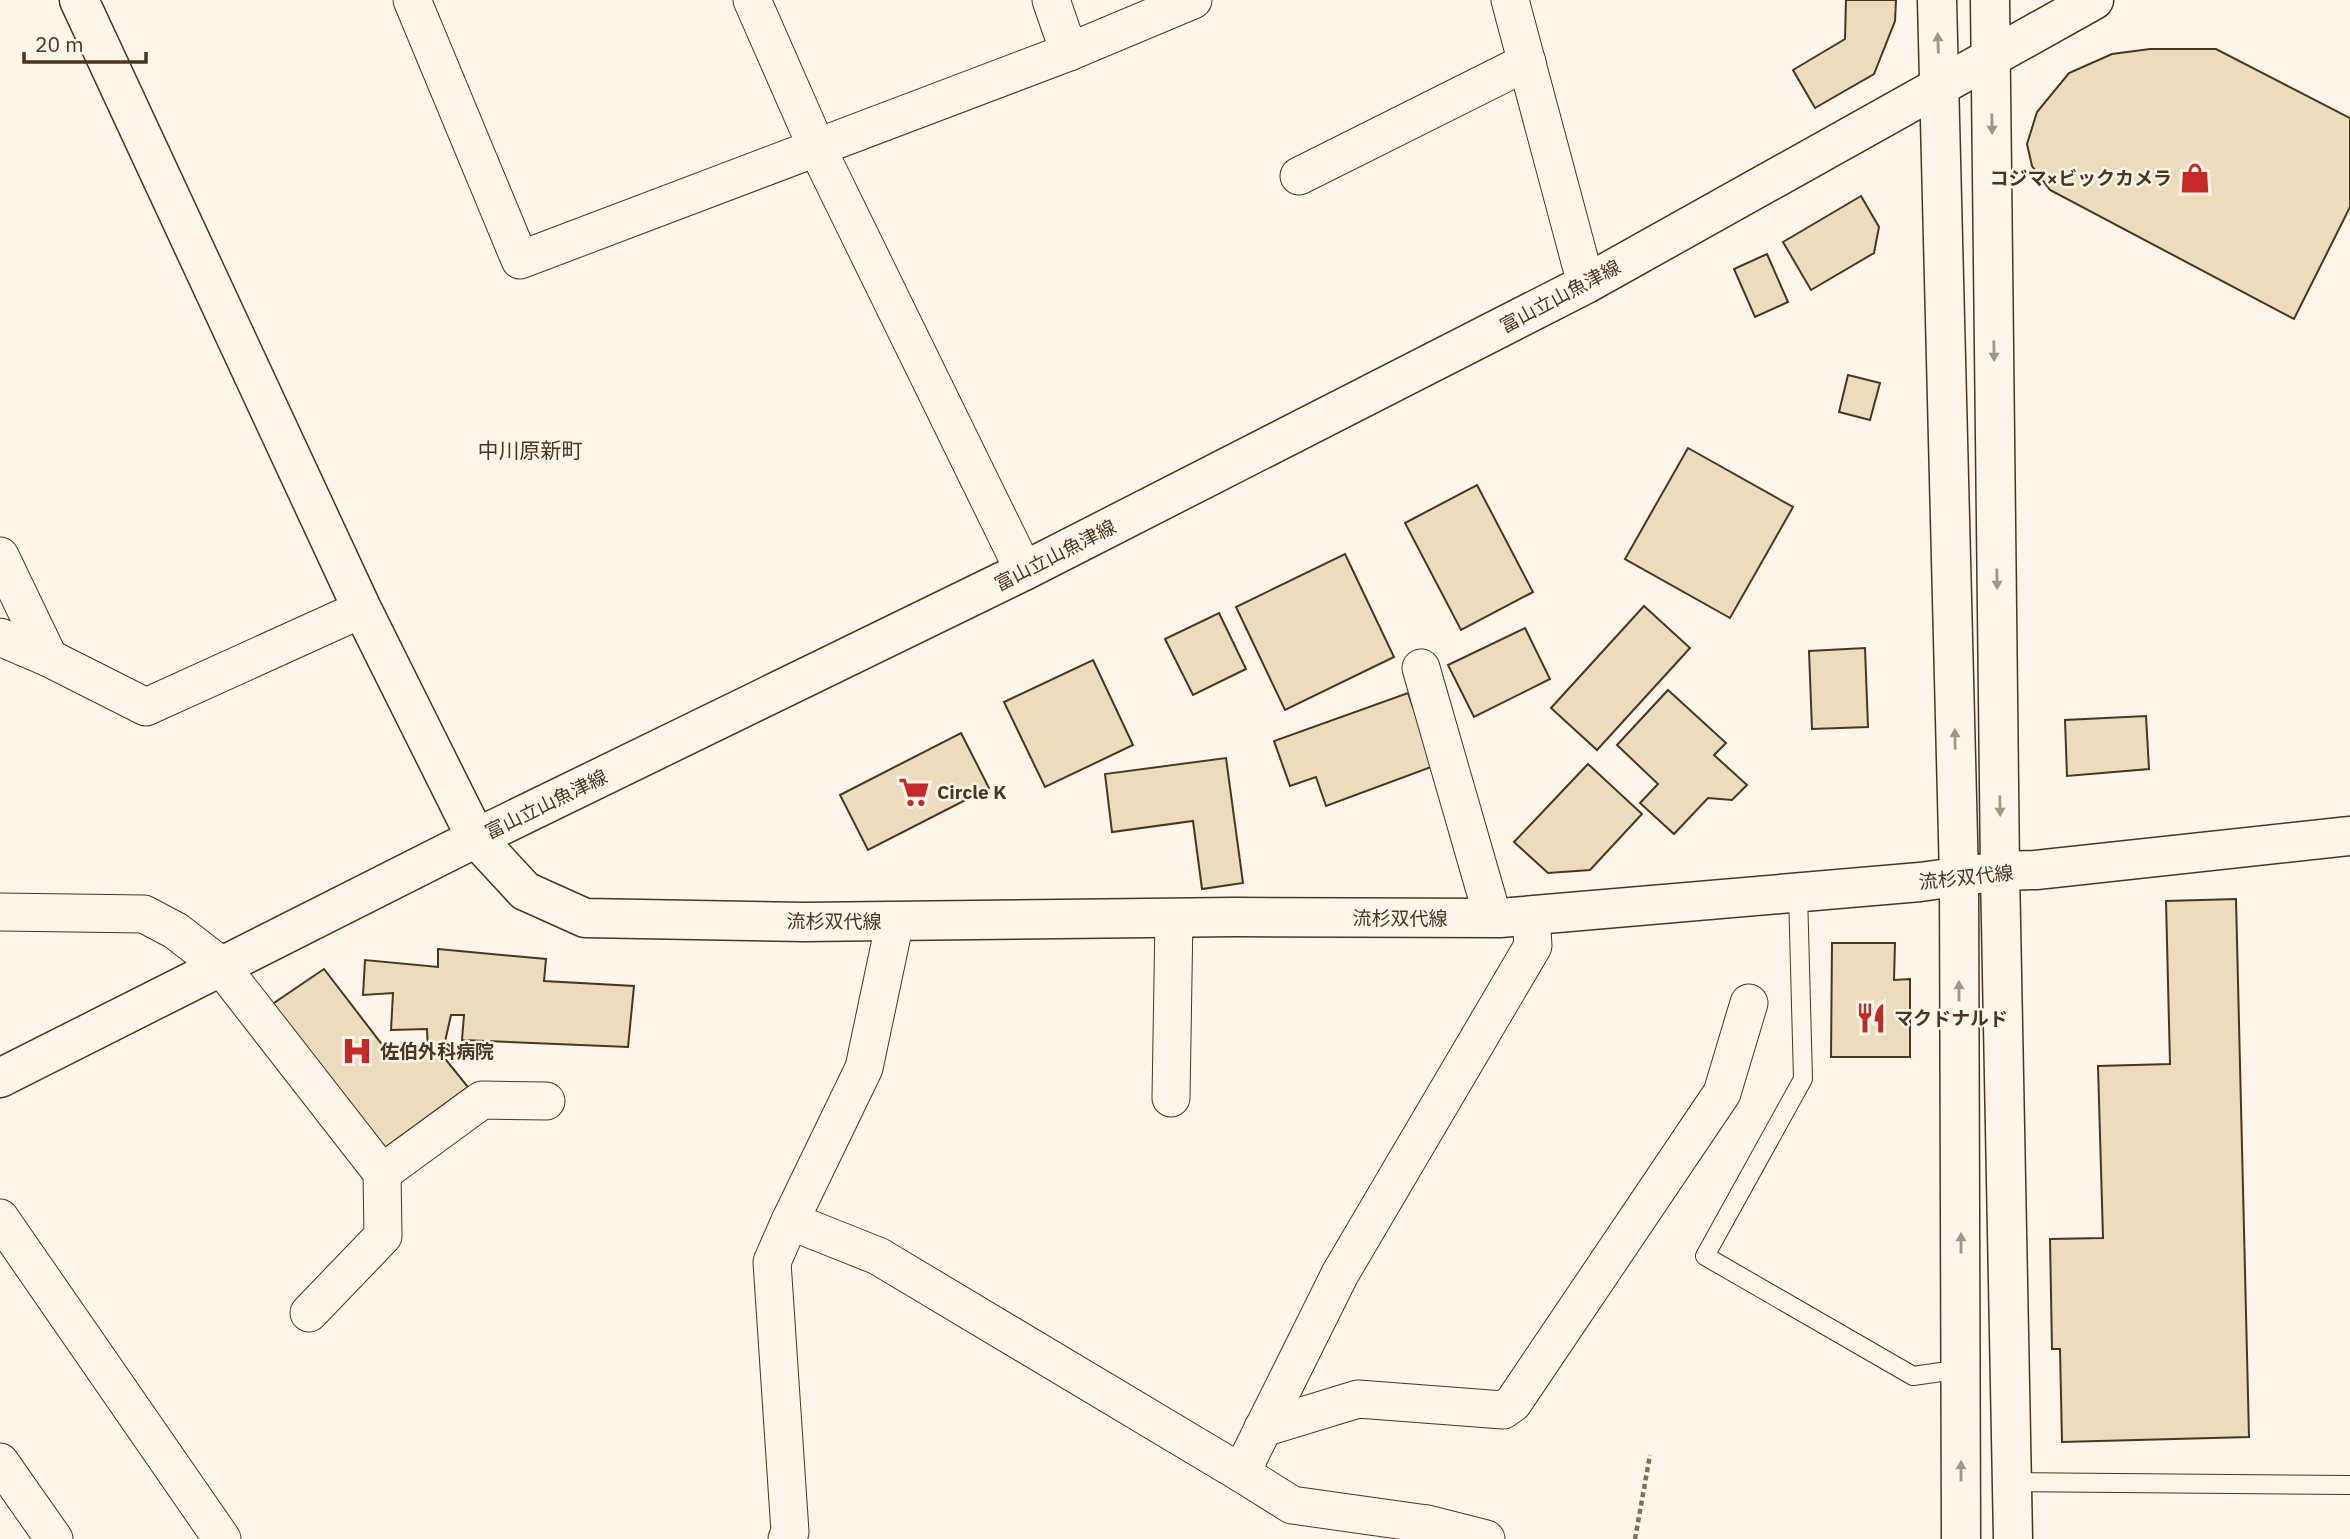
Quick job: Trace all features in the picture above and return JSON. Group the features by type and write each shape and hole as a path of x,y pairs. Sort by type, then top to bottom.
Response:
{"main road":[{"name":"流杉双代線","path":"79,0 362,609 476,838 525,891 585,918 804,922 1493,918 1959,878 2000,871 2036,870 2350,836"},
{"path":"1937,0 1959,878 1961,1539"},
{"path":"1990,0 2000,871 2013,1539"},
{"name":"富山立山魚津線","path":"0,1078 476,838 1024,571 1586,284 2094,0"}],"street":[{"path":"412,0 520,260 1069,52 1193,0"},
{"path":"752,0 817,148 1024,571"},
{"path":"1051,0 1069,52"},
{"path":"1510,0 1586,284"},
{"path":"1298,176 1527,62"},
{"path":"0,556 49,658"},
{"path":"0,637 49,658 146,707 362,609"},
{"path":"1421,668 1493,918"},
{"path":"0,912 144,914 176,931 220,965 383,1173 383,1237 309,1313"},
{"path":"1241,1473 1340,1274 1533,946 1531,916"},
{"path":"1171,1098 1174,918"},
{"path":"787,1539 790,1532 772,1262 864,1068 895,921"},
{"path":"1263,1428 1358,1399 1503,1410 1513,1403 1722,1093 1749,1003"},
{"path":"383,1173 482,1100 546,1101"},
{"path":"0,1218 222,1539"},
{"path":"790,1221 878,1256 1292,1505 1423,1532 1486,1539"},
{"path":"0,1462 54,1539"}],"lane":[{"path":"1798,893 1803,1079 1705,1255 1913,1376 1962,1368"},
{"path":"2012,1482 2350,1485"}],"path":[{"path":"1635,1539 1650,1455"}],"building":[{"path":"1846,0 1896,0 1895,21 1874,74 1815,108 1793,70 1845,39"},
{"name":"コジマ×ビックカメラ","path":"2150,49 2216,49 2350,118 2350,207 2294,319 2050,190 2032,166 2027,144 2037,112 2069,73 2112,54"},
{"path":"1861,196 1879,227 1874,253 1811,290 1783,242"},
{"path":"1767,254 1788,302 1755,317 1734,269"},
{"path":"1848,375 1880,383 1870,420 1839,412"},
{"path":"1688,448 1793,507 1730,618 1625,559"},
{"path":"1477,485 1533,592 1461,630 1405,523"},
{"path":"1345,554 1394,657 1285,710 1236,607"},
{"path":"1644,606 1690,648 1597,750 1551,708"},
{"path":"1219,613 1246,669 1193,695 1165,639"},
{"path":"1525,628 1550,679 1474,717 1448,665"},
{"path":"1865,648 1868,727 1812,729 1809,651"},
{"path":"1093,660 1133,745 1045,787 1004,702"},
{"path":"1668,690 1726,743 1714,755 1747,785 1732,800 1708,798 1674,834 1640,803 1658,784 1617,745"},
{"path":"1408,693 1434,766 1326,806 1316,777 1290,786 1274,741"},
{"path":"2146,716 2149,769 2067,776 2065,720"},
{"name":"Circle K","path":"961,733 989,788 868,850 840,795"},
{"path":"1226,758 1243,883 1202,889 1193,821 1112,832 1105,774"},
{"path":"1588,764 1642,814 1590,870 1548,873 1514,842"},
{"path":"2236,899 2249,1437 2062,1442 2060,1349 2052,1349 2050,1239 2103,1238 2098,1066 2170,1064 2166,901"},
{"name":"マクドナルド","path":"1832,943 1895,943 1894,980 1910,979 1910,1057 1831,1057"},
{"name":"佐伯外科病院","path":"438,949 546,959 544,981 634,986 628,1047 462,1040 464,1015 451,1015 442,1055 468,1087 383,1149 271,1005 324,969 384,1047 428,1054 427,1029 391,1030 393,993 363,995 365,960 438,967"}],"place":[{"name":"コジマ×ビックカメラ","path":"2195,178"},
{"name":"Circle K","path":"914,792"},
{"name":"マクドナルド","path":"1871,1018"},
{"name":"佐伯外科病院","path":"357,1051"}],"district":[{"name":"中川原新町","path":"530,450"}]}
